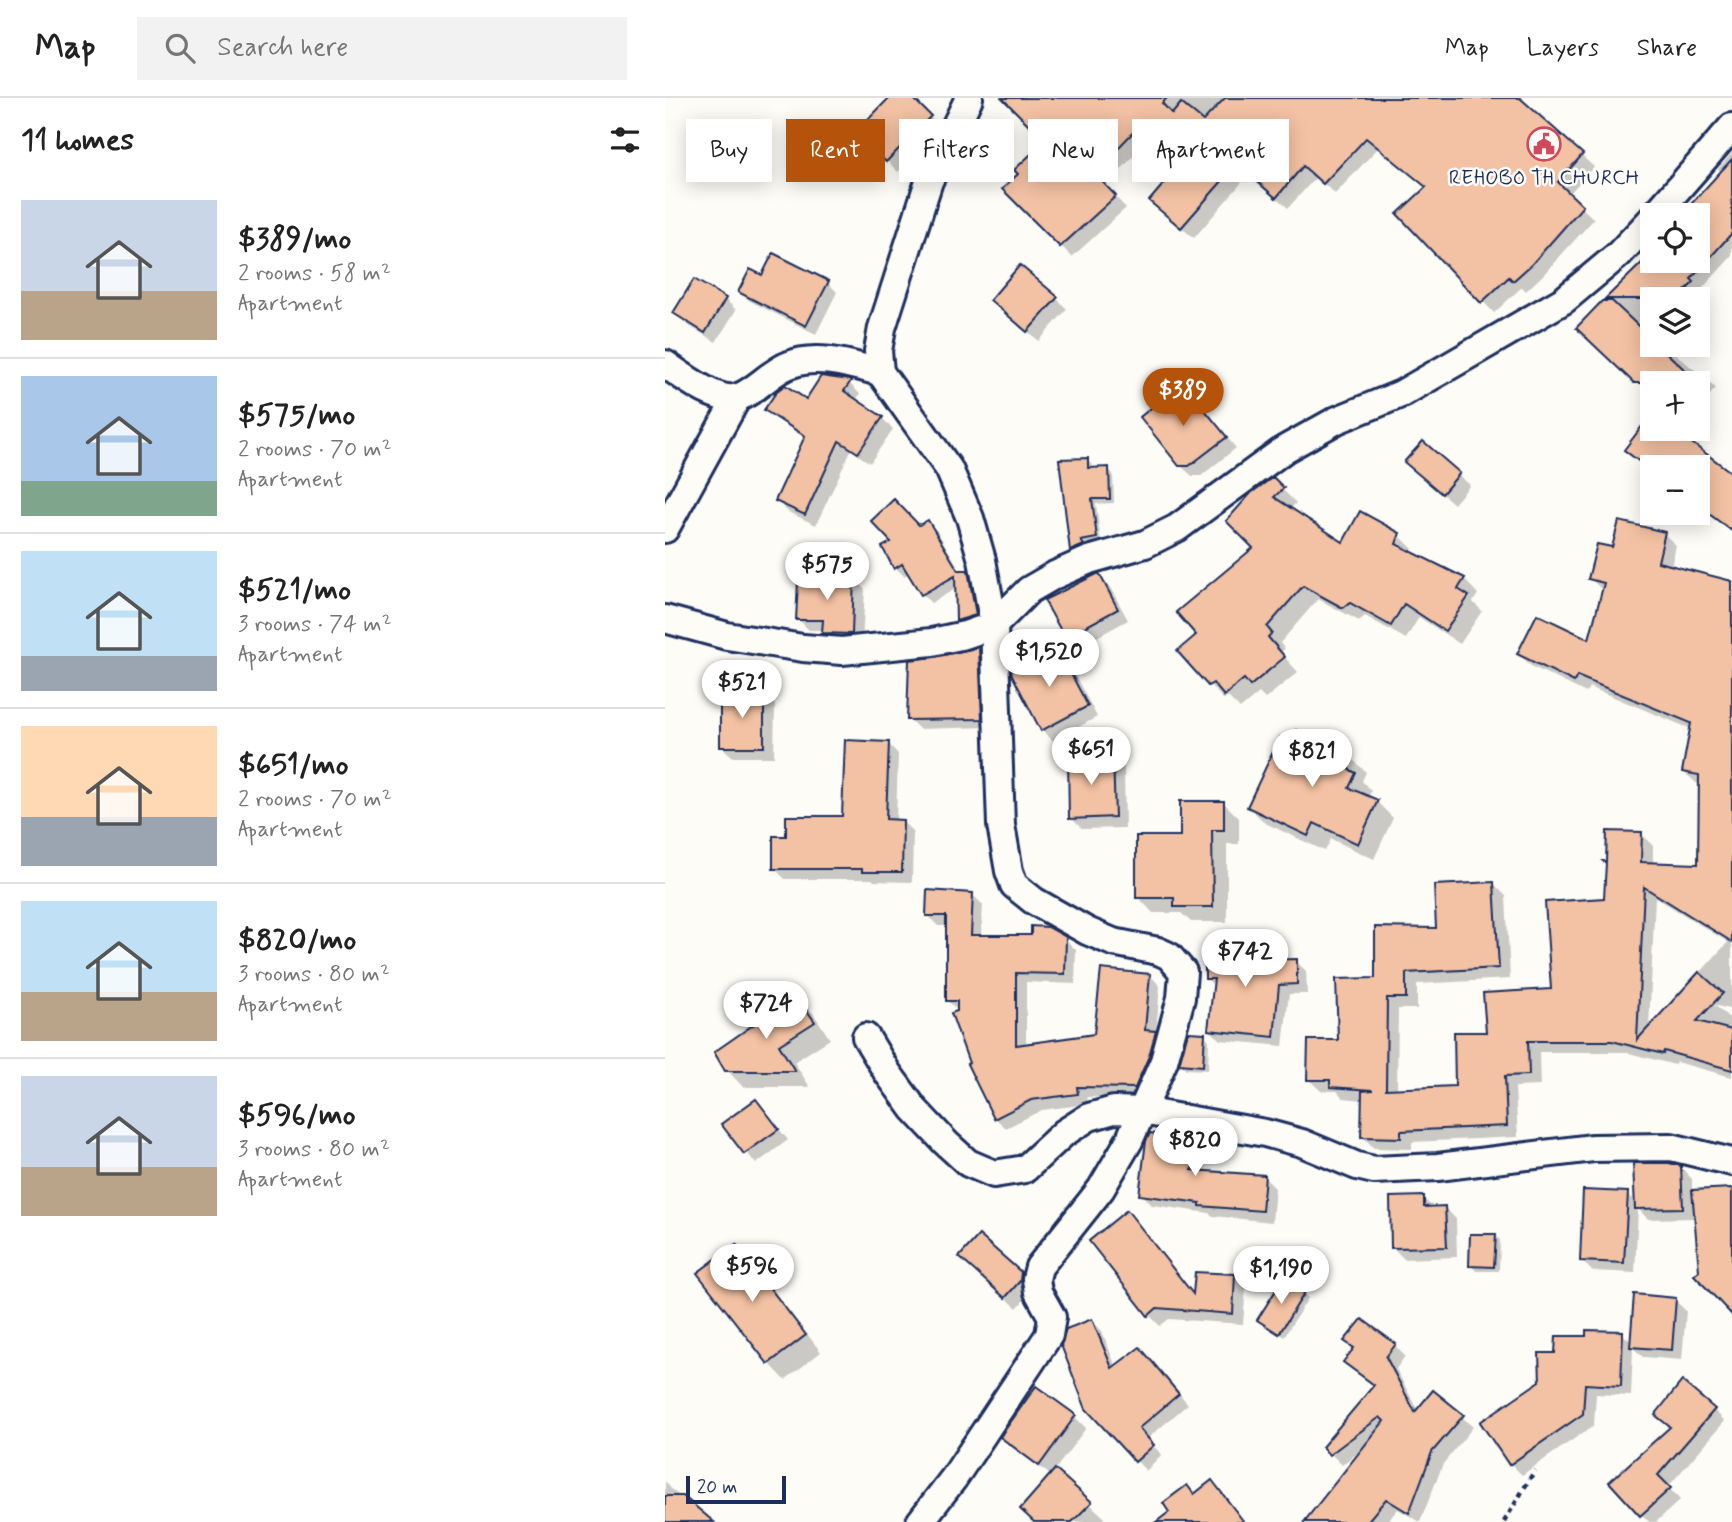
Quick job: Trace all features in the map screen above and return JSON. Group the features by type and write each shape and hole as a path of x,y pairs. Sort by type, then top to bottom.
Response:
{"street":[{"path":"920,1522 954,1478 1049,1335 1052,1318 1038,1292 1036,1279 1039,1267 1117,1164 1164,1060 1181,998 1183,972 1169,956 1158,951 1113,942 1087,931 1034,901 1014,885 1001,825 994,625 982,560 970,518 949,469 880,372 878,351 882,328 925,194 969,98"},
{"path":"1666,203 1732,127"},
{"path":"665,619 727,636 842,651 932,642 994,625 1029,590 1055,575 1089,561 1145,544 1177,528 1285,449 1336,419 1401,394 1564,300 1618,256 1640,232"},
{"path":"665,530 737,398 789,364 815,360 880,372"},
{"path":"665,364 719,396 737,398"},
{"path":"866,1037 893,1081 946,1143 968,1163 994,1174 1025,1169 1064,1133 1089,1117 1114,1110 1142,1111 1265,1133 1302,1143 1357,1166 1374,1170 1438,1167 1593,1148 1671,1147 1732,1162"}],"path":[{"path":"1504,1522 1535,1470"}],"building":[{"path":"889,98 913,98 931,116 928,119 899,119 899,149 886,162 885,119 869,119"},
{"path":"1002,98 1167,98 1162,103 1172,114 1181,103 1201,119 1132,119 1132,133 1118,148 1118,119 1028,119 1028,124"},
{"path":"1225,98 1520,98 1583,154 1558,182 1583,206 1532,264 1513,281 1509,277 1481,303 1397,214 1426,187 1366,138 1323,184 1303,166 1276,198 1258,182 1289,182 1289,119 1205,119"},
{"path":"1028,157 1028,182 1103,182 1116,196 1060,247 1002,189 1009,182 1014,182 1018,174 1014,170"},
{"path":"1732,159 1732,233 1710,258 1710,203 1692,203"},
{"path":"1165,182 1221,182 1181,228 1149,201"},
{"path":"773,253 829,281 806,326 738,292 750,269 762,275"},
{"path":"1020,265 1058,297 1027,332 990,300"},
{"path":"1640,265 1640,273 1696,273 1691,279 1694,282 1689,287 1640,287 1640,299 1605,299"},
{"path":"694,279 726,298 705,333 673,313"},
{"path":"1602,301 1612,301 1640,328 1640,357 1671,357 1686,371 1640,371 1640,383 1634,383 1576,328"},
{"path":"821,376 851,381 844,391 883,417 858,453 839,441 805,515 775,501 805,436 764,410 777,391 785,385 806,399"},
{"path":"1172,391 1181,402 1192,394 1227,437 1189,466 1179,466 1140,417"},
{"path":"1640,429 1640,441 1689,441 1708,455 1640,455 1640,462 1624,450"},
{"path":"1423,441 1460,473 1442,494 1404,462"},
{"path":"1710,457 1732,473 1732,531 1710,515"},
{"path":"1088,458 1088,468 1109,467 1110,499 1092,499 1097,538 1081,541 1084,545 1070,551 1059,459"},
{"path":"1273,477 1284,488 1274,497 1343,542 1360,511 1400,533 1396,544 1465,578 1458,589 1469,596 1445,631 1404,604 1391,626 1350,603 1343,608 1303,586 1267,627 1272,633 1268,637 1285,657 1250,686 1244,679 1224,696 1213,683 1208,686 1177,651 1196,635 1176,612 1253,548 1226,521 1251,493"},
{"path":"894,499 919,525 928,520 958,570 968,570 976,615 956,621 955,576 921,595 902,564 894,569 882,547 891,542 871,521"},
{"path":"1619,521 1665,532 1658,562 1732,581 1732,942 1644,887 1637,1040 1699,972 1723,993 1697,1021 1732,1030 1732,1070 1664,1051 1663,1054 1612,1041 1528,1041 1529,1075 1505,1076 1507,1126 1401,1131 1401,1138 1361,1137 1362,1091 1373,1090 1330,1087 1330,1080 1307,1080 1308,1040 1338,1040 1336,979 1375,978 1375,927 1436,928 1434,885 1494,882 1499,968 1406,973 1406,998 1387,998 1386,1089 1455,1086 1454,1032 1486,1032 1483,993 1551,989 1545,902 1604,898 1606,863 1603,861 1606,861 1607,831 1642,832 1641,862 1698,864 1699,775 1682,772 1691,723 1577,676 1574,682 1517,654 1537,614 1589,639 1604,583 1588,579 1597,544 1612,547"},
{"path":"1099,573 1118,609 1065,638 1044,600"},
{"path":"813,574 854,576 852,634 822,633 823,620 796,620 798,581 813,581"},
{"path":"979,647 982,719 907,720 909,660"},
{"path":"1057,647 1088,706 1041,731 1011,671"},
{"path":"720,692 764,693 764,747 720,747"},
{"path":"1296,730 1350,754 1345,767 1356,773 1349,788 1378,800 1358,844 1314,823 1308,836 1247,807 1280,737 1290,742"},
{"path":"845,740 889,742 886,819 903,820 902,872 773,869 773,836 786,836 786,816 842,816"},
{"path":"1113,756 1115,817 1069,819 1068,757"},
{"path":"1180,801 1224,801 1224,830 1212,830 1213,907 1174,907 1174,898 1136,898 1136,836 1180,836"},
{"path":"927,890 973,893 971,935 1031,935 1031,926 1048,927 1066,937 1065,974 1016,973 1016,1045 1094,1034 1101,969 1150,974 1145,1030 1156,1031 1135,1088 1077,1087 1078,1094 1031,1100 994,1119 967,1064 969,1063 951,1013 957,1011 957,1001 946,1001 946,916 926,916"},
{"path":"1205,943 1247,943 1247,960 1297,959 1297,984 1279,985 1274,1037 1208,1030 1214,979 1205,979"},
{"path":"796,995 815,1022 779,1045 795,1071 725,1071 714,1052"},
{"path":"1188,1032 1205,1033 1203,1066 1179,1064"},
{"path":"756,1099 779,1129 744,1154 721,1124"},
{"path":"1150,1133 1197,1141 1192,1170 1265,1175 1262,1211 1200,1206 1200,1203 1139,1195 1146,1141"},
{"path":"1633,1163 1669,1163 1681,1166 1683,1208 1635,1209"},
{"path":"1732,1188 1732,1315 1694,1275 1699,1271 1692,1190"},
{"path":"1583,1190 1628,1192 1624,1263 1580,1261"},
{"path":"1424,1196 1424,1207 1445,1206 1447,1247 1391,1248 1390,1197"},
{"path":"1127,1210 1193,1294 1195,1272 1235,1274 1233,1314 1157,1308 1148,1316 1089,1241"},
{"path":"1470,1234 1496,1234 1494,1267 1469,1266"},
{"path":"979,1235 1021,1272 1020,1281 1005,1298 959,1257"},
{"path":"736,1244 806,1335 768,1364 697,1273"},
{"path":"1283,1279 1305,1292 1279,1334 1257,1320"},
{"path":"1634,1294 1676,1298 1672,1350 1630,1347"},
{"path":"1092,1319 1112,1368 1140,1347 1179,1394 1139,1428 1154,1445 1135,1462 1086,1409 1061,1345 1066,1329"},
{"path":"1362,1319 1396,1344 1386,1357 1415,1412 1433,1390 1464,1415 1432,1452 1409,1513 1386,1499 1367,1522 1304,1522 1384,1421 1380,1417 1329,1455 1322,1447 1374,1385 1343,1362 1354,1348 1344,1341"},
{"path":"1586,1330 1623,1331 1621,1386 1585,1384 1583,1414 1509,1465 1480,1422 1540,1381 1539,1353 1555,1353 1556,1336 1586,1336"},
{"path":"1682,1381 1715,1409 1658,1475 1671,1488 1640,1516 1609,1482 1670,1427 1655,1415"},
{"path":"1036,1386 1076,1415 1039,1466 1000,1437"},
{"path":"1055,1469 1092,1502 1072,1522 1034,1522 1020,1509"},
{"path":"1212,1480 1244,1522 1156,1522 1169,1512 1163,1503 1187,1485 1194,1494"},
{"path":"665,1496 683,1496 714,1522 665,1522"}],"place":[{"name":"REHOBO TH CHURCH","path":"1544,144"}]}
